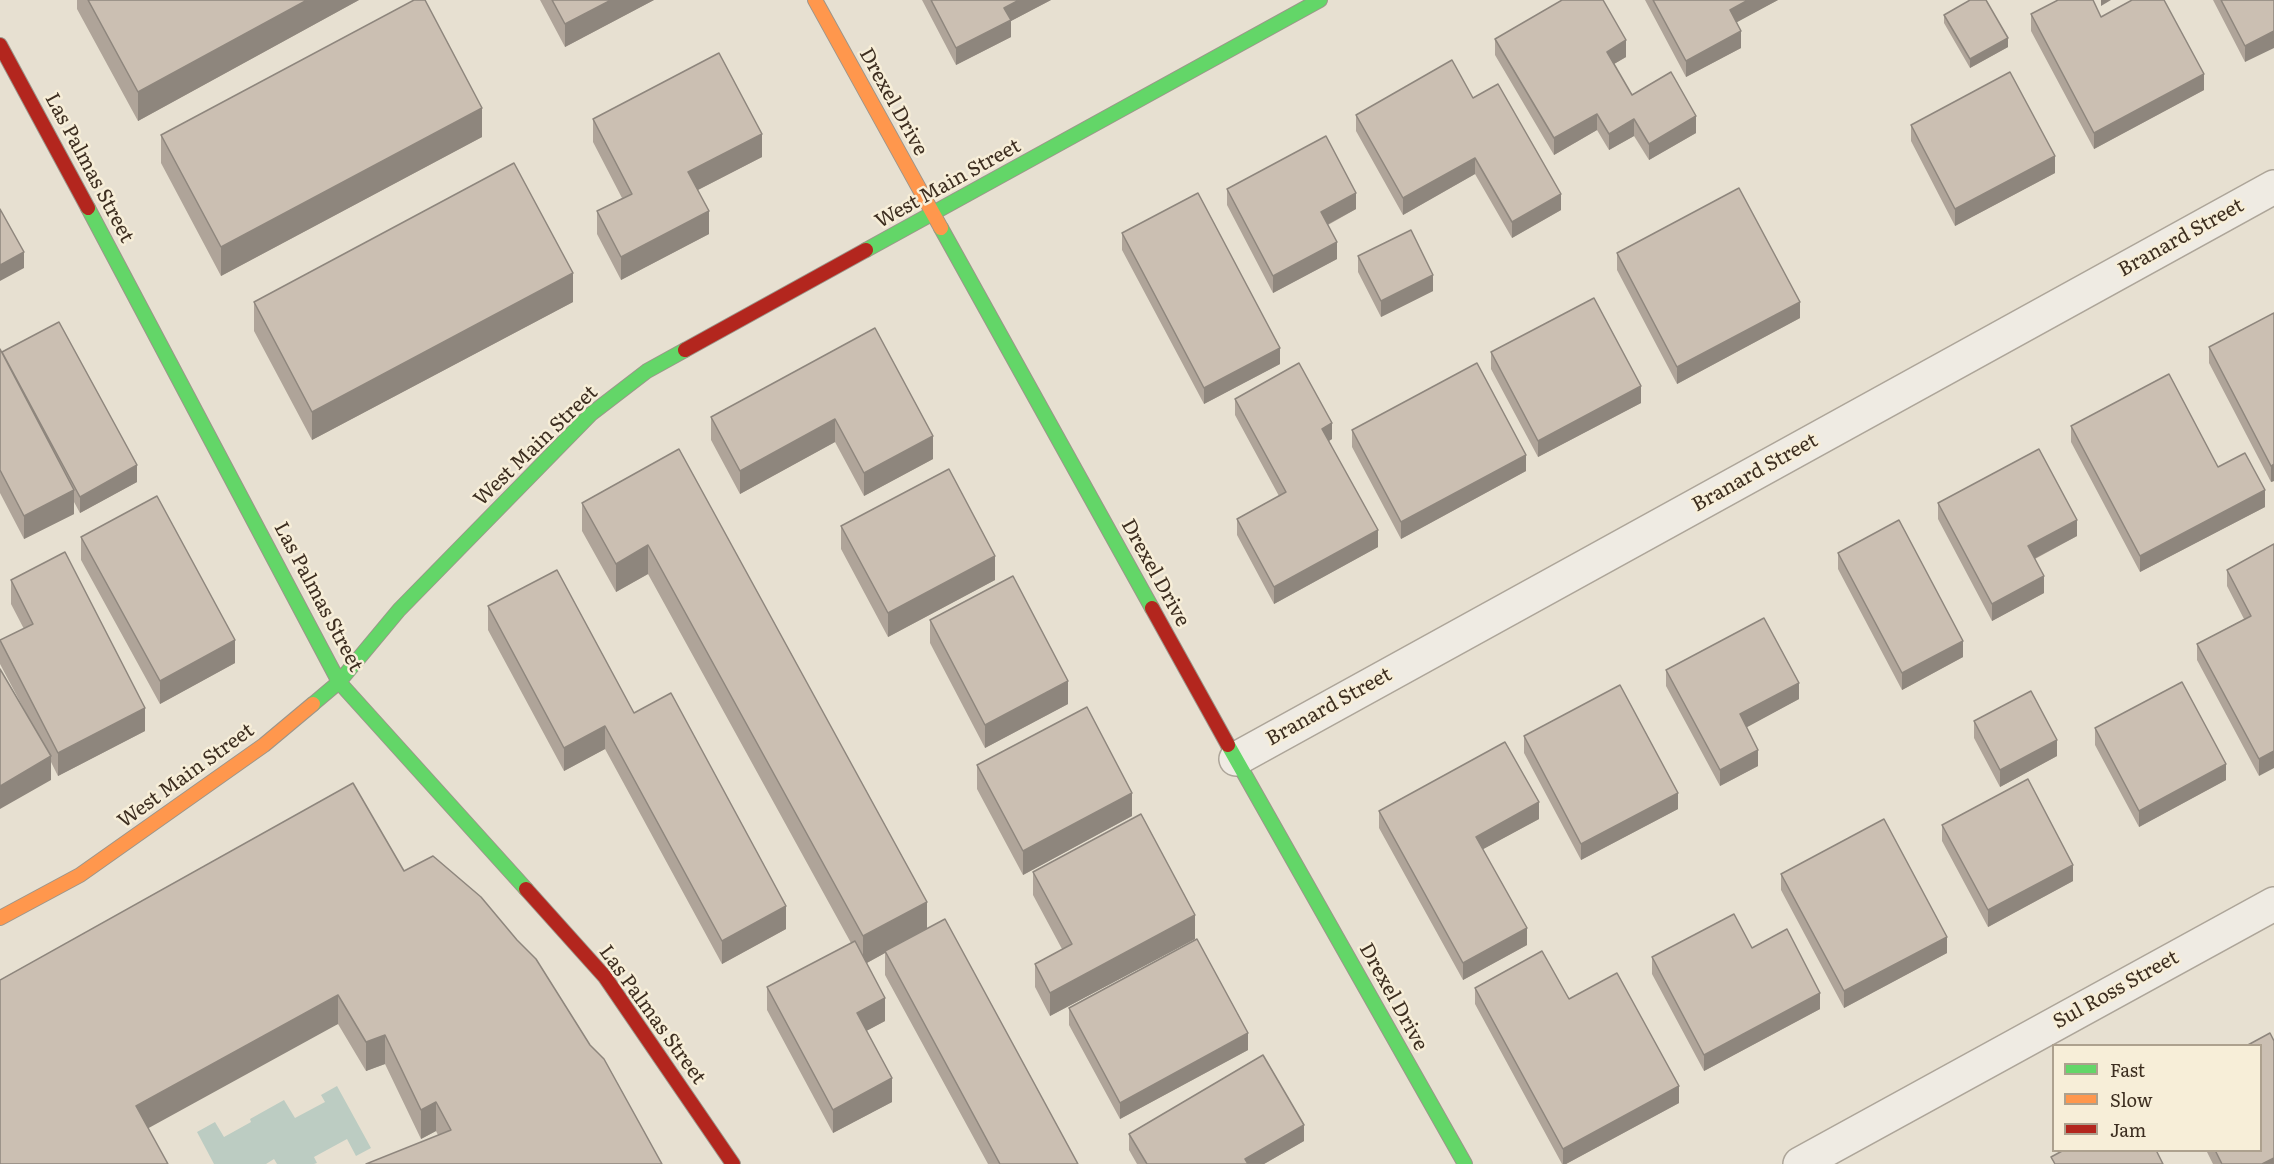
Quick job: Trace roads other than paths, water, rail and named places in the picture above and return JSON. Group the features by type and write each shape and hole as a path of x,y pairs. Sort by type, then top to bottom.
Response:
{"street":[{"name":"Drexel Drive","path":"815,0 1236,759 1465,1164"},
{"name":"West Main Street","path":"0,918 80,875 264,745 339,682 399,610 600,407 647,371 1320,0"},
{"name":"Las Palmas Street","path":"0,45 339,682 605,977 733,1164"},
{"name":"Branard Street","path":"1236,759 2274,187"},
{"name":"Sul Ross Street","path":"1800,1164 2274,904"}]}
